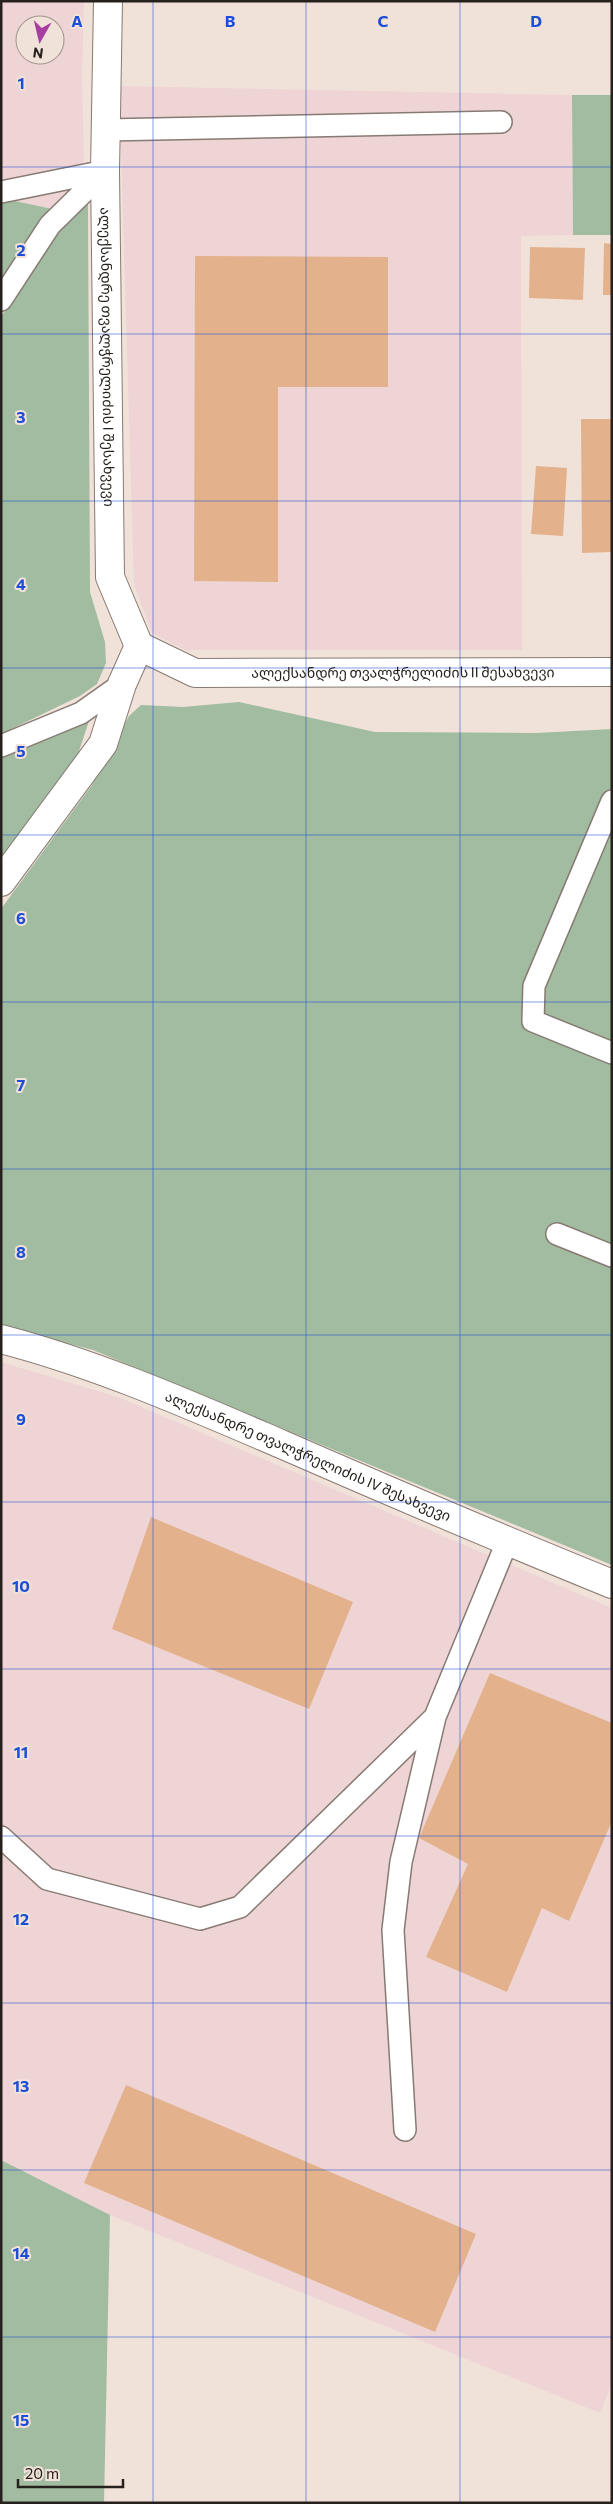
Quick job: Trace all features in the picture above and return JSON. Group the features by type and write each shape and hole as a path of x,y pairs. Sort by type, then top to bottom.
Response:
{"street":[{"name":"ალექსანდრე თვალჭრელიძის I შესახვევი","path":"108,1 105,171 110,576 139,646"},
{"name":"ალექსანდრე თვალჭრელიძის II შესახვევი","path":"139,646 195,673 612,672"},
{"path":"1,882 103,744 122,684 139,646"},
{"name":"ალექსანდრე თვალჭრელიძის IV შესახვევი","path":"1,1339 42,1349 205,1412 507,1542 612,1584"}],"lane":[{"path":"106,130 501,122"},
{"path":"1,192 105,171"},
{"path":"1,300 50,225 105,171"},
{"path":"1,746 81,714 122,684"},
{"path":"612,800 534,986 533,1021 612,1053"},
{"path":"557,1234 612,1256"},
{"path":"405,2130 393,1930 401,1862 434,1717 507,1542"},
{"path":"1,1837 47,1880 200,1919 240,1907 434,1717"}],"shaded area":[{"path":"1,1 84,1 82,77 84,160 75,182 57,210 1,198"},
{"path":"119,86 572,95 573,235 521,236 522,650 185,650 152,633 134,585"},
{"path":"1,1362 118,1397 612,1608 612,2384 600,2413 110,2215 1,2160"}],"green space":[{"path":"572,95 612,95 612,235 573,235"},
{"path":"1,198 57,210 1,286"},
{"path":"88,204 90,592 105,642 106,663 97,684 80,696 1,734 1,317 55,231"},
{"path":"239,702 375,732 536,733 612,729 612,1565 93,1350 1,1326 1,909 92,785 129,716 141,705 183,707"},
{"path":"90,718 74,766 1,864 1,755"},
{"path":"1,2160 110,2215 104,2503 1,2503"}],"building":[{"path":"604,243 612,244 612,295 603,295"},
{"path":"530,247 585,248 583,300 529,298"},
{"path":"195,256 388,257 388,387 278,387 278,582 194,581"},
{"path":"581,419 612,419 612,552 582,553"},
{"path":"536,466 567,468 563,536 531,534"},
{"path":"151,1517 353,1602 309,1709 112,1629"},
{"path":"490,1673 612,1723 612,1821 569,1921 542,1908 507,1992 426,1957 468,1864 419,1838"},
{"path":"126,2085 476,2234 435,2332 84,2183"}]}
